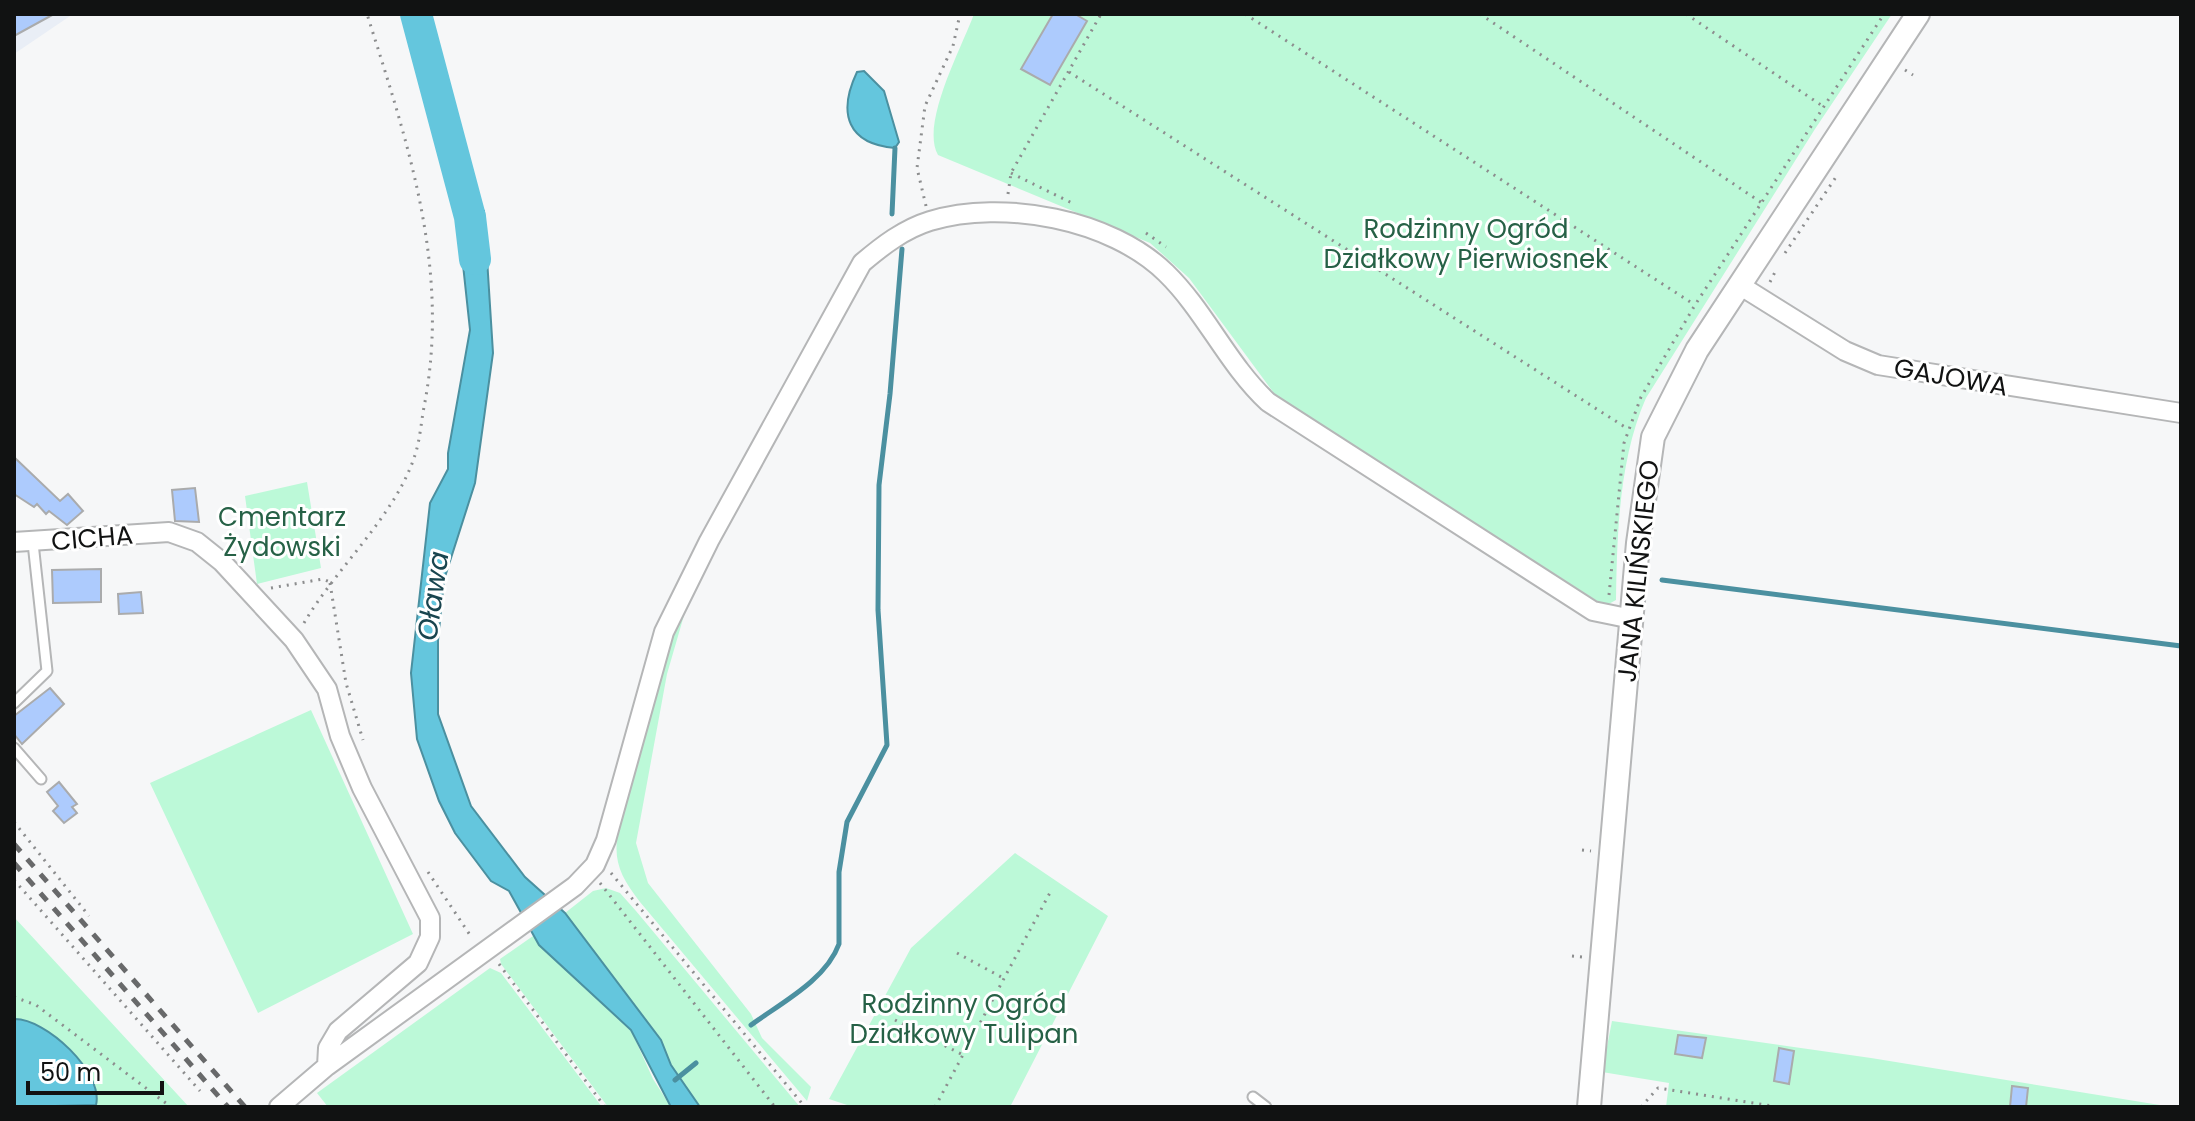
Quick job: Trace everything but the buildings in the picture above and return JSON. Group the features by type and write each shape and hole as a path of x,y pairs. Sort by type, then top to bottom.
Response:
{"street":[{"name":"JANA KILIŃSKIEGO","path":"1589,1107 1642,505 1653,437 1687,366 1750,292 1918,14"},
{"path":"279,1107 321,1071 490,951 575,886 597,874 664,632 709,541 862,263 898,236 930,221 962,215 1005,215 1078,223 1134,248 1166,273 1186,294 1250,384 1275,408 1593,611 1632,619"},
{"name":"GAJOWA","path":"1750,292 1845,351 1878,365 2181,413"},
{"name":"CICHA","path":"23,543 169,532 197,542 211,552 246,590"},
{"path":"246,590 294,640 327,689 340,736 362,788 423,898 432,928 425,953 418,963 332,1038 321,1071"}],"lane":[{"path":"14,703 47,671 23,543"},
{"path":"14,748 41,779"},
{"path":"1253,1097 1266,1107"}],"path":[{"path":"294,640 330,582 387,508 415,455 433,340 434,290 426,230 400,119 367,14"},
{"path":"930,221 917,168 925,106 953,46 960,14"},
{"path":"1005,215 1011,173 1101,14"},
{"path":"1245,14 1695,305"},
{"path":"1480,14 1762,203"},
{"path":"1686,14 1824,107"},
{"path":"1069,72 1628,429"},
{"path":"1011,173 1080,207"},
{"path":"1141,231 1170,251"},
{"path":"1783,258 1789,252"},
{"path":"1750,292 1778,265"},
{"path":"246,590 310,581 330,582"},
{"path":"330,582 346,683 363,741"},
{"path":"1600,597 1608,602"},
{"path":"14,822 89,916"},
{"path":"423,864 605,1107"},
{"path":"775,1107 597,874 611,872 805,1107"},
{"path":"14,880 200,1091"},
{"path":"935,1107 1052,889"},
{"path":"957,953 1004,979"},
{"path":"14,997 36,1005 171,1107"},
{"path":"895,1020 963,1055"},
{"path":"1641,1107 1658,1088 1778,1107"}],"shaded area":[{"path":"14,14 73,14 14,54"}],"green space":[{"name":"Rodzinny Ogród Działkowy Pierwiosnek","path":"974,14 1892,14 1815,129 1646,398 1630,446 1621,497 1616,600 1605,606 1276,396 1189,278 1150,243 938,155 934,125 938,105"},
{"name":"Cmentarz Żydowski","path":"307,482 321,568 257,584 245,496"},
{"path":"687,605 667,674 636,843 648,883 751,1014 762,1038 811,1087 807,1101 640,902 627,884 617,859 619,828 671,635"},
{"path":"311,710 413,934 258,1013 150,783"},
{"name":"Rodzinny Ogród Działkowy Tulipan","path":"1015,853 1108,916 1010,1107 853,1107 829,1099 911,948"},
{"path":"606,888 620,893 636,911 800,1107 700,1107 671,1065 661,1040 565,913 593,891"},
{"path":"14,917 189,1107 14,1107"},
{"path":"533,936 631,1030 653,1079 671,1107 608,1107 501,964 500,959"},
{"path":"490,968 501,973 602,1107 328,1107 317,1093"},
{"path":"1612,1021 1871,1058 2172,1107 1666,1107 1669,1083 1602,1072"}],"water":[{"path":"864,71 884,91 899,142 895,148 866,140 851,124 848,101 851,87 857,72"},
{"path":"484,211 493,353 475,483 444,580 438,641 438,714 471,806 525,877 565,913 661,1040 671,1065 700,1107 671,1107 631,1030 539,945 509,891 491,881 455,833 439,801 417,739 411,673 430,503 448,469 448,453 470,330 458,218"},
{"path":"14,1019 41,1028 70,1050 91,1078 96,1105 14,1107"}],"waterway":[{"name":"Oława","path":"416,14 470,217 475,259"},
{"path":"892,214 895,148"},
{"path":"751,1025 813,980 833,957 839,944 839,872 847,822 887,745 878,610 879,485 902,249"},
{"path":"1662,580 2181,646"},
{"path":"675,1080 696,1063"}],"railway":[{"path":"14,844 245,1107"},
{"path":"14,863 228,1107"}]}
